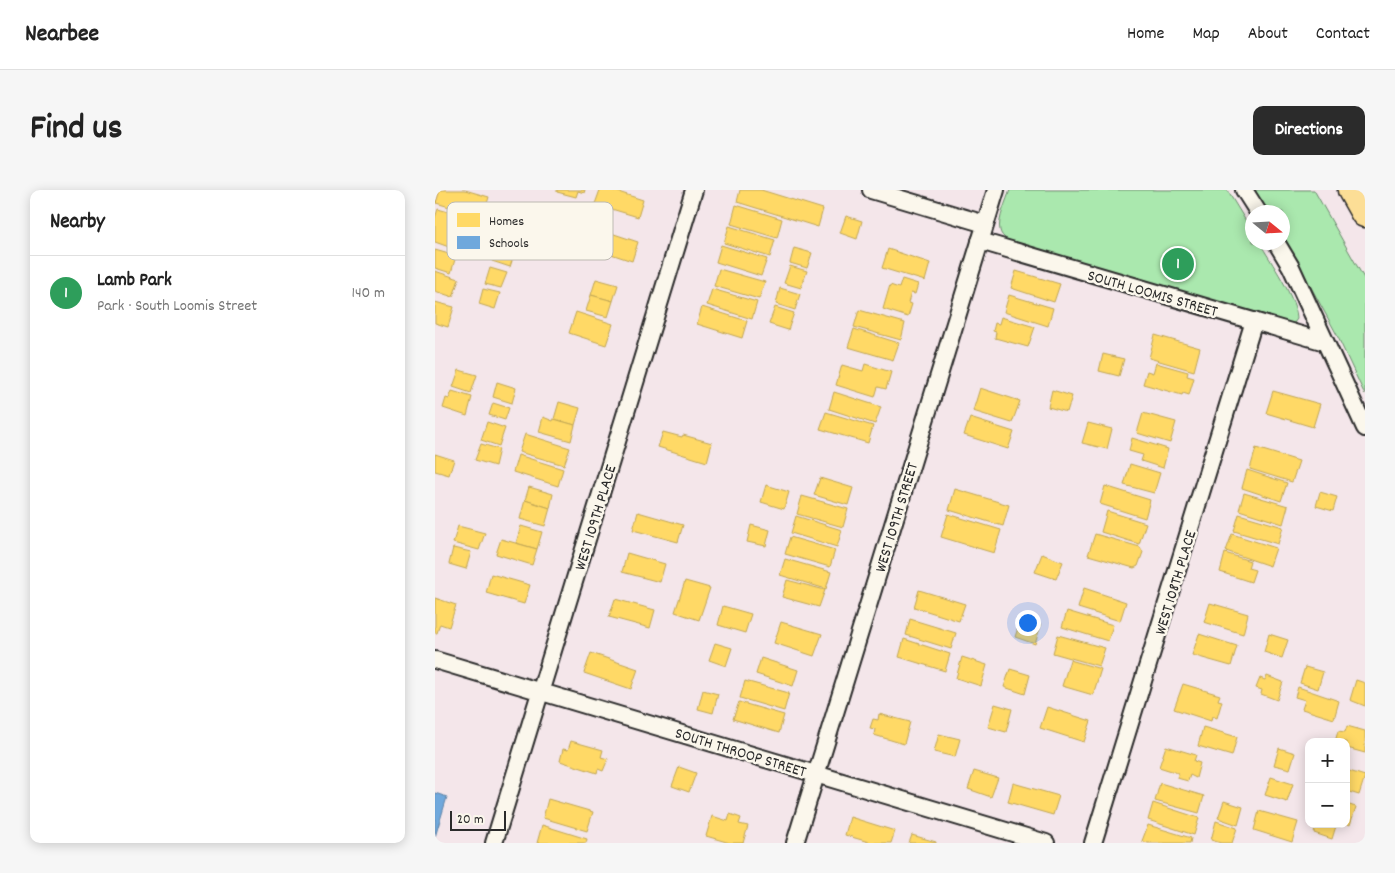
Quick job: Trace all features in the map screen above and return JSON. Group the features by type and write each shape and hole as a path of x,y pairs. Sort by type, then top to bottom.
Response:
{"highway":[{"path":"1353,190 1365,213"}],"street":[{"name":"WEST 109TH PLACE","path":"494,843 694,190"},
{"path":"871,190 985,224"},
{"name":"WEST 109TH STREET","path":"795,843 996,190"},
{"path":"1244,190 1253,205"},
{"name":"SOUTH LOOMIS STREET","path":"980,241 1325,342"},
{"path":"1281,250 1291,267 1365,428"},
{"name":"WEST 108TH PLACE","path":"1093,843 1254,321"},
{"name":"SOUTH THROOP STREET","path":"435,660 1046,843"}],"green space":[{"path":"1010,190 1227,190 1245,220 1245,250 1264,250 1293,301 1297,319 1294,323 1288,323 1011,242 1001,232 999,226"},
{"path":"1255,190 1314,190 1365,280 1365,395 1336,333 1290,249 1290,205 1264,205"}],"building: Homes":[{"path":"440,190 465,190 489,197 488,202 447,202 447,206 436,203"},
{"path":"557,190 585,190 584,193 578,191 576,197 557,192"},
{"path":"600,190 612,190 643,200 638,217 613,209 613,202 596,202"},
{"path":"740,190 761,190 823,209 818,227 737,202"},
{"path":"736,205 782,219 777,238 731,224"},
{"path":"438,209 447,212 447,246 435,242 435,218"},
{"path":"846,216 862,221 857,239 840,233"},
{"path":"729,226 775,240 770,257 724,243"},
{"path":"613,234 638,242 632,261 613,255"},
{"path":"721,245 767,259 761,276 716,262"},
{"path":"794,248 812,253 807,268 790,263"},
{"path":"888,249 930,263 925,281 882,268"},
{"path":"435,250 447,253 447,260 455,260 451,273 435,268"},
{"path":"492,260 512,260 510,267"},
{"path":"790,266 807,271 801,288 784,283"},
{"path":"490,268 507,273 501,288 485,284"},
{"path":"719,269 765,282 759,299 714,286"},
{"path":"435,271 459,279 453,297 435,291"},
{"path":"1016,271 1060,284 1054,302 1011,288"},
{"path":"596,279 618,285 613,301 591,295"},
{"path":"902,279 918,284 915,294 911,293 908,303 912,304 908,317 883,309 890,285 899,288"},
{"path":"780,288 800,294 795,310 776,304"},
{"path":"483,289 500,293 495,309 479,304"},
{"path":"712,289 757,302 752,319 707,305"},
{"path":"591,295 613,301 608,317 586,311"},
{"path":"1009,295 1053,308 1048,326 1004,312"},
{"path":"435,302 454,307 448,327 435,323"},
{"path":"702,307 747,321 742,338 697,324"},
{"path":"775,307 794,313 788,330 769,324"},
{"path":"859,310 905,323 901,340 854,327"},
{"path":"576,312 613,324 606,345 569,333"},
{"path":"1001,317 1035,327 1028,347 995,338 996,332 993,331 995,323 999,324"},
{"path":"854,329 899,343 893,360 848,347"},
{"path":"1155,335 1200,348 1194,371 1149,358"},
{"path":"1103,354 1124,359 1119,376 1099,371"},
{"path":"1156,363 1188,372 1187,376 1194,378 1189,395 1183,393 1182,395 1143,384 1147,371 1153,373"},
{"path":"865,364 891,372 886,389 878,387 875,397 836,385 842,365 863,371"},
{"path":"459,370 477,375 471,393 453,387"},
{"path":"497,382 516,388 512,403 493,397"},
{"path":"980,388 1020,401 1012,423 973,411"},
{"path":"1052,390 1072,396 1067,412 1048,407"},
{"path":"452,391 472,397 467,416 443,408 446,398 449,399"},
{"path":"1273,391 1320,404 1313,427 1266,413"},
{"path":"834,392 881,407 875,424 829,409"},
{"path":"559,402 580,408 575,425 554,419"},
{"path":"493,403 509,408 505,420 489,415"},
{"path":"826,412 873,426 868,443 820,429"},
{"path":"1143,413 1176,422 1170,443 1137,433"},
{"path":"543,417 575,425 571,441 539,432"},
{"path":"970,418 1014,432 1008,449 964,435"},
{"path":"487,422 505,428 499,446 481,440"},
{"path":"1088,423 1112,429 1107,449 1082,443"},
{"path":"663,432 712,443 707,462 658,447"},
{"path":"525,434 570,448 564,465 519,452"},
{"path":"1132,438 1168,449 1163,468 1141,461 1143,455 1129,451"},
{"path":"481,444 499,449 495,466 475,460"},
{"path":"1256,448 1299,461 1292,482 1250,469"},
{"path":"435,454 454,460 449,475 435,471"},
{"path":"518,455 563,469 558,486 513,472"},
{"path":"1130,464 1160,473 1154,493 1124,485"},
{"path":"1247,470 1287,483 1281,501 1242,488"},
{"path":"820,478 853,488 848,505 814,495"},
{"path":"766,485 789,492 784,509 761,502"},
{"path":"1105,486 1150,500 1145,518 1100,504"},
{"path":"529,487 553,494 550,508 525,500"},
{"path":"955,489 1009,505 1003,526 949,510"},
{"path":"1320,492 1337,497 1333,511 1316,506"},
{"path":"1244,493 1288,506 1283,524 1239,510"},
{"path":"802,496 848,509 843,527 797,514"},
{"path":"525,500 550,508 545,526 520,519"},
{"path":"1107,511 1146,523 1139,544 1101,532"},
{"path":"638,512 683,525 678,542 633,530"},
{"path":"948,514 1001,530 994,553 941,537"},
{"path":"1239,514 1283,527 1278,544 1234,531"},
{"path":"796,516 842,530 837,547 791,533"},
{"path":"751,525 770,530 766,546 747,542"},
{"path":"458,526 485,533 479,550 453,543"},
{"path":"521,526 542,532 537,549 516,543"},
{"path":"1095,534 1140,547 1143,552 1138,566 1134,568 1088,555"},
{"path":"1232,534 1276,548 1270,566 1226,551"},
{"path":"790,537 835,550 830,567 785,554"},
{"path":"501,539 537,549 532,565 496,554"},
{"path":"453,548 471,552 466,569 449,564"},
{"path":"627,553 665,564 660,582 622,572"},
{"path":"1225,553 1250,561 1248,568 1255,570 1251,582 1220,572"},
{"path":"1042,554 1063,562 1056,579 1035,572"},
{"path":"785,559 831,572 826,589 780,575"},
{"path":"491,574 530,585 524,604 486,593"},
{"path":"787,580 825,590 819,607 782,597"},
{"path":"685,581 710,588 699,620 675,612"},
{"path":"1084,588 1126,602 1120,621 1078,608"},
{"path":"919,590 965,604 959,621 914,607"},
{"path":"435,598 456,605 449,627 440,624 437,633 435,633"},
{"path":"615,599 655,610 650,628 609,617"},
{"path":"1210,603 1248,614 1243,634 1204,622"},
{"path":"723,606 751,614 745,633 718,625"},
{"path":"1067,611 1113,625 1108,641 1062,627"},
{"path":"1021,618 1041,625 1035,644 1015,637"},
{"path":"910,619 956,633 951,649 906,635"},
{"path":"781,622 822,634 814,656 774,643"},
{"path":"1199,634 1237,646 1231,666 1192,655"},
{"path":"1269,634 1288,640 1282,658 1264,652"},
{"path":"1058,635 1105,648 1099,666 1053,653"},
{"path":"904,639 950,654 945,671 899,657"},
{"path":"715,643 732,648 726,666 709,660"},
{"path":"591,653 638,669 631,689 584,673"},
{"path":"962,657 987,665 981,686 956,678"},
{"path":"761,658 798,670 793,686 756,674"},
{"path":"1070,660 1101,669 1093,695 1062,686"},
{"path":"1305,667 1323,672 1318,689 1300,683"},
{"path":"1010,669 1030,675 1025,694 1004,687"},
{"path":"1267,676 1283,682 1277,700 1261,694 1262,690 1256,688 1260,678 1265,680"},
{"path":"1356,680 1365,683 1365,706 1350,700"},
{"path":"745,681 789,693 784,711 740,698"},
{"path":"1183,684 1220,695 1218,700 1222,701 1217,718 1212,716 1211,721 1174,709"},
{"path":"1298,687 1339,701 1334,719 1302,709 1305,700 1295,697"},
{"path":"703,690 718,694 713,713 698,709"},
{"path":"739,702 784,715 779,733 733,719"},
{"path":"995,704 1012,709 1006,732 988,727"},
{"path":"1047,707 1091,721 1084,742 1040,728"},
{"path":"879,714 910,722 904,744 874,735 875,729 870,728 873,719 878,720"},
{"path":"1347,726 1365,731 1365,753 1350,749 1350,738 1336,738 1338,731 1345,732"},
{"path":"1203,727 1237,737 1232,756 1198,746"},
{"path":"939,734 960,739 955,757 934,752"},
{"path":"571,741 603,750 601,757 608,759 603,771 598,769 597,773 560,761 563,749 568,750"},
{"path":"1166,746 1196,755 1194,761 1200,763 1196,778 1190,775 1188,781 1177,778 1178,773 1159,767"},
{"path":"1279,748 1295,753 1290,769 1274,765"},
{"path":"679,767 696,773 689,792 672,786"},
{"path":"974,771 998,778 991,797 968,789"},
{"path":"1350,771 1365,776 1359,795 1350,792"},
{"path":"1271,777 1293,784 1287,802 1265,795"},
{"path":"1013,783 1059,796 1053,815 1008,802"},
{"path":"1160,783 1204,796 1199,813 1155,801"},
{"path":"548,799 593,812 587,831 543,818"},
{"path":"1224,801 1243,807 1238,825 1218,818"},
{"path":"1153,803 1199,818 1194,835 1148,820"},
{"path":"1350,805 1356,807 1350,825"},
{"path":"1259,811 1298,822 1292,842 1254,830"},
{"path":"730,814 741,818 739,824 748,826 743,843 730,843 706,836 712,816 728,821"},
{"path":"850,817 895,831 891,843 872,843 845,835"},
{"path":"1216,821 1237,828 1232,843 1221,843 1211,840"},
{"path":"542,825 587,839 586,843 537,843"},
{"path":"1148,825 1191,838 1190,843 1148,843 1142,841"},
{"path":"1315,828 1335,828 1332,839 1314,833"},
{"path":"912,835 936,842 936,843 909,843"}],"building: Schools":[{"path":"435,793 447,797 435,837"}],"place":[{"name":"Lamb Park","path":"1178,264"}]}
